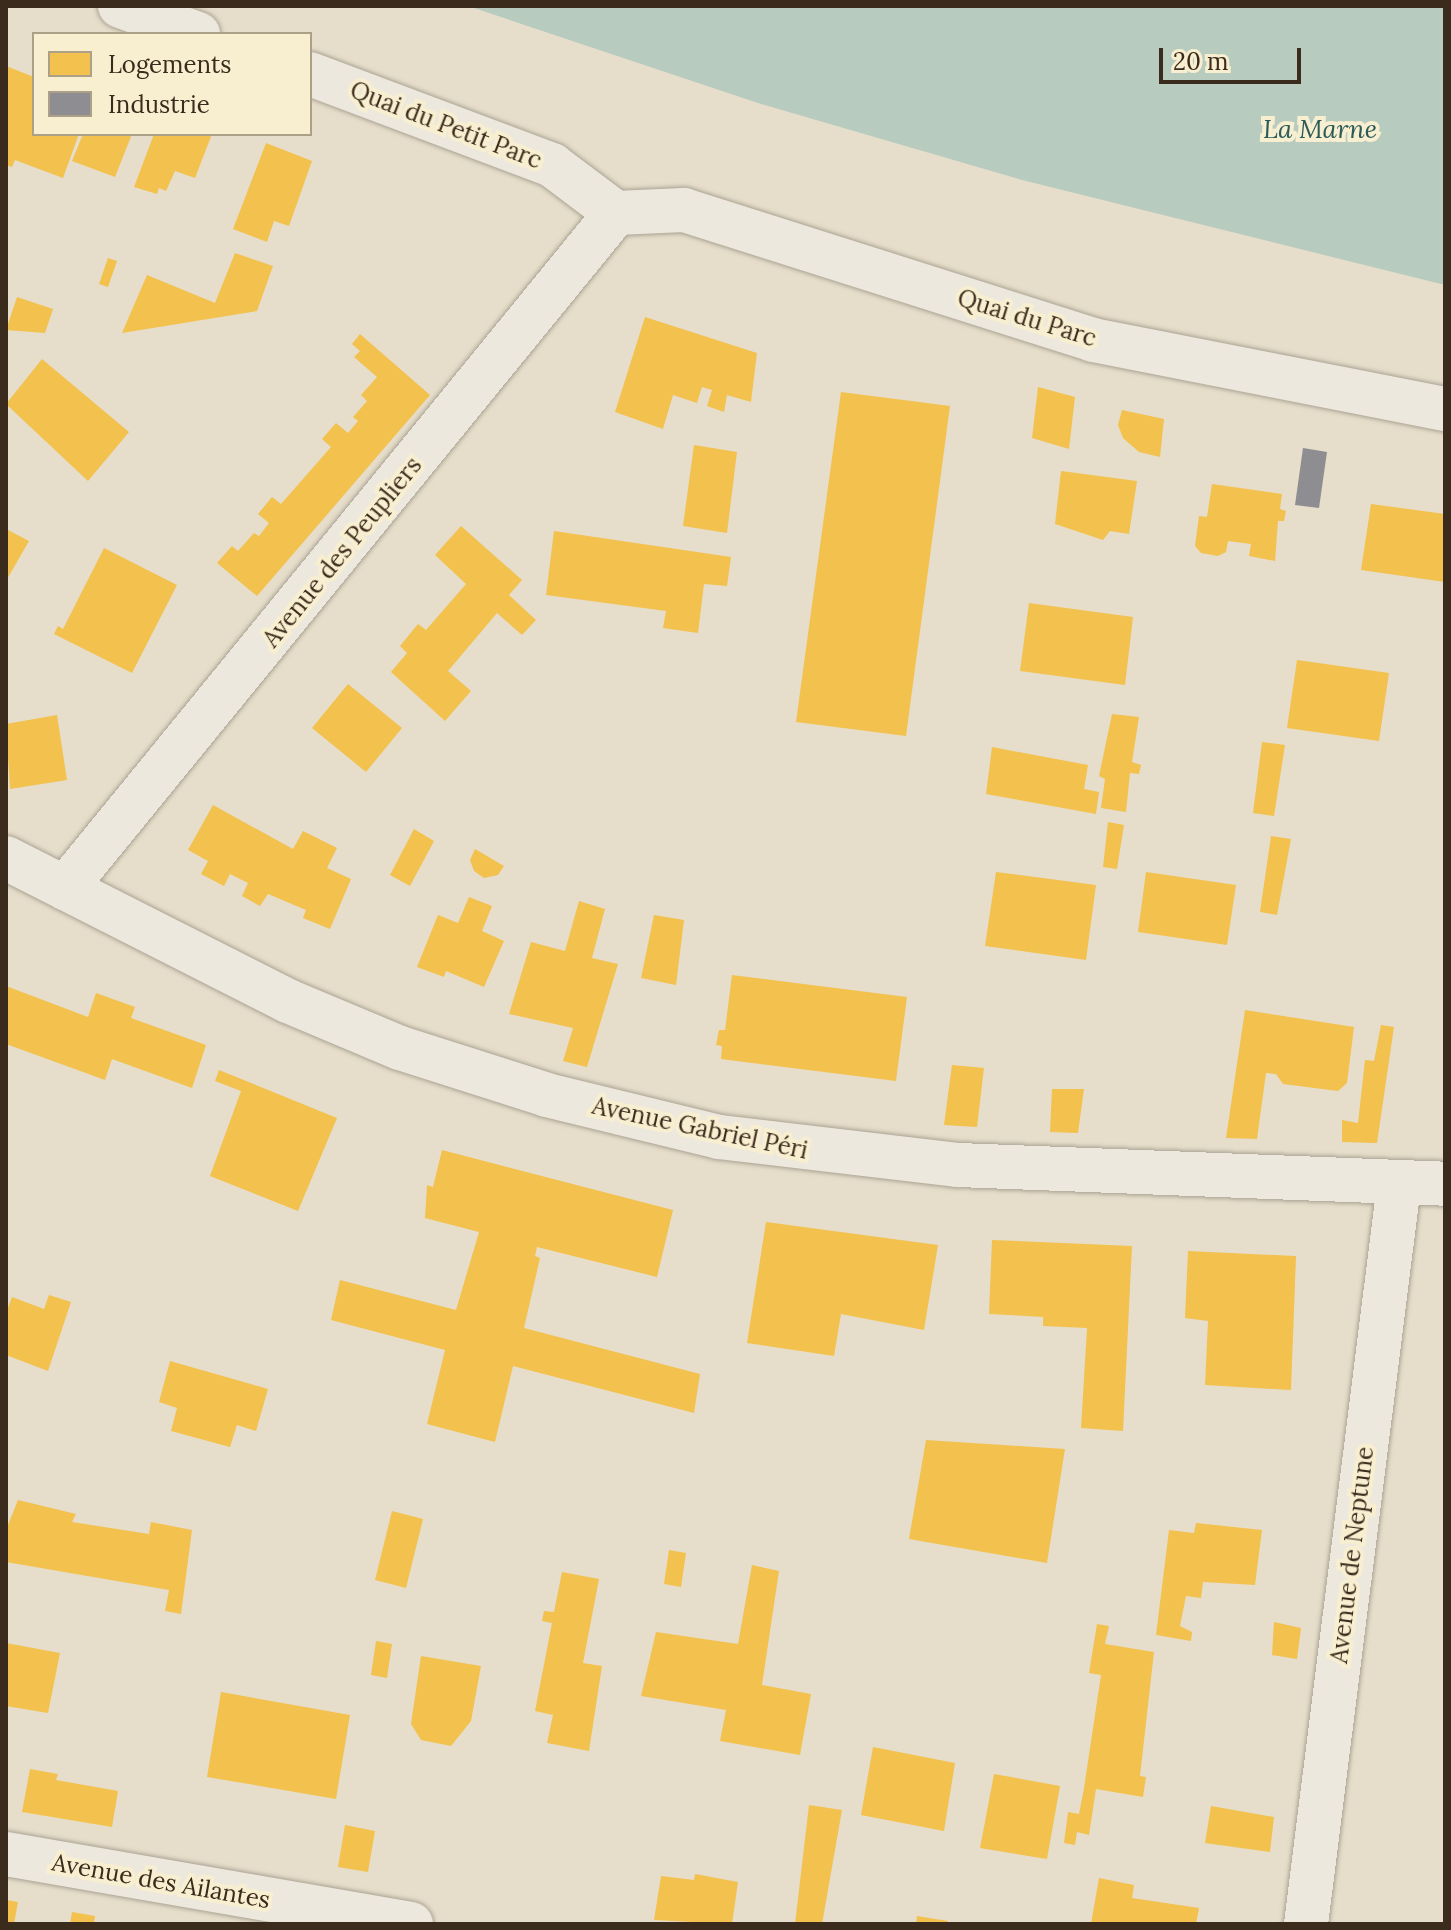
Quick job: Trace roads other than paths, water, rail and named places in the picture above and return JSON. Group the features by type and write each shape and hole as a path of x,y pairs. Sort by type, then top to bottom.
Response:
{"street":[{"path":"120,6 192,32"},
{"name":"Quai du Petit Parc","path":"312,75 552,165 616,213"},
{"name":"Quai du Parc","path":"616,213 684,210 1093,340 1445,409"},
{"name":"Avenue des Peupliers","path":"65,888 616,213"},
{"name":"Avenue Gabriel Péri","path":"6,858 288,1001 400,1048 547,1095 719,1137 958,1165 1399,1185 1445,1184"},
{"name":"Avenue de Neptune","path":"1306,1924 1399,1185"},
{"name":"Avenue des Ailantes","path":"6,1854 411,1924"}],"water":[{"name":"La Marne","path":"468,6 1445,6 1445,285 1022,180 758,103"}]}
